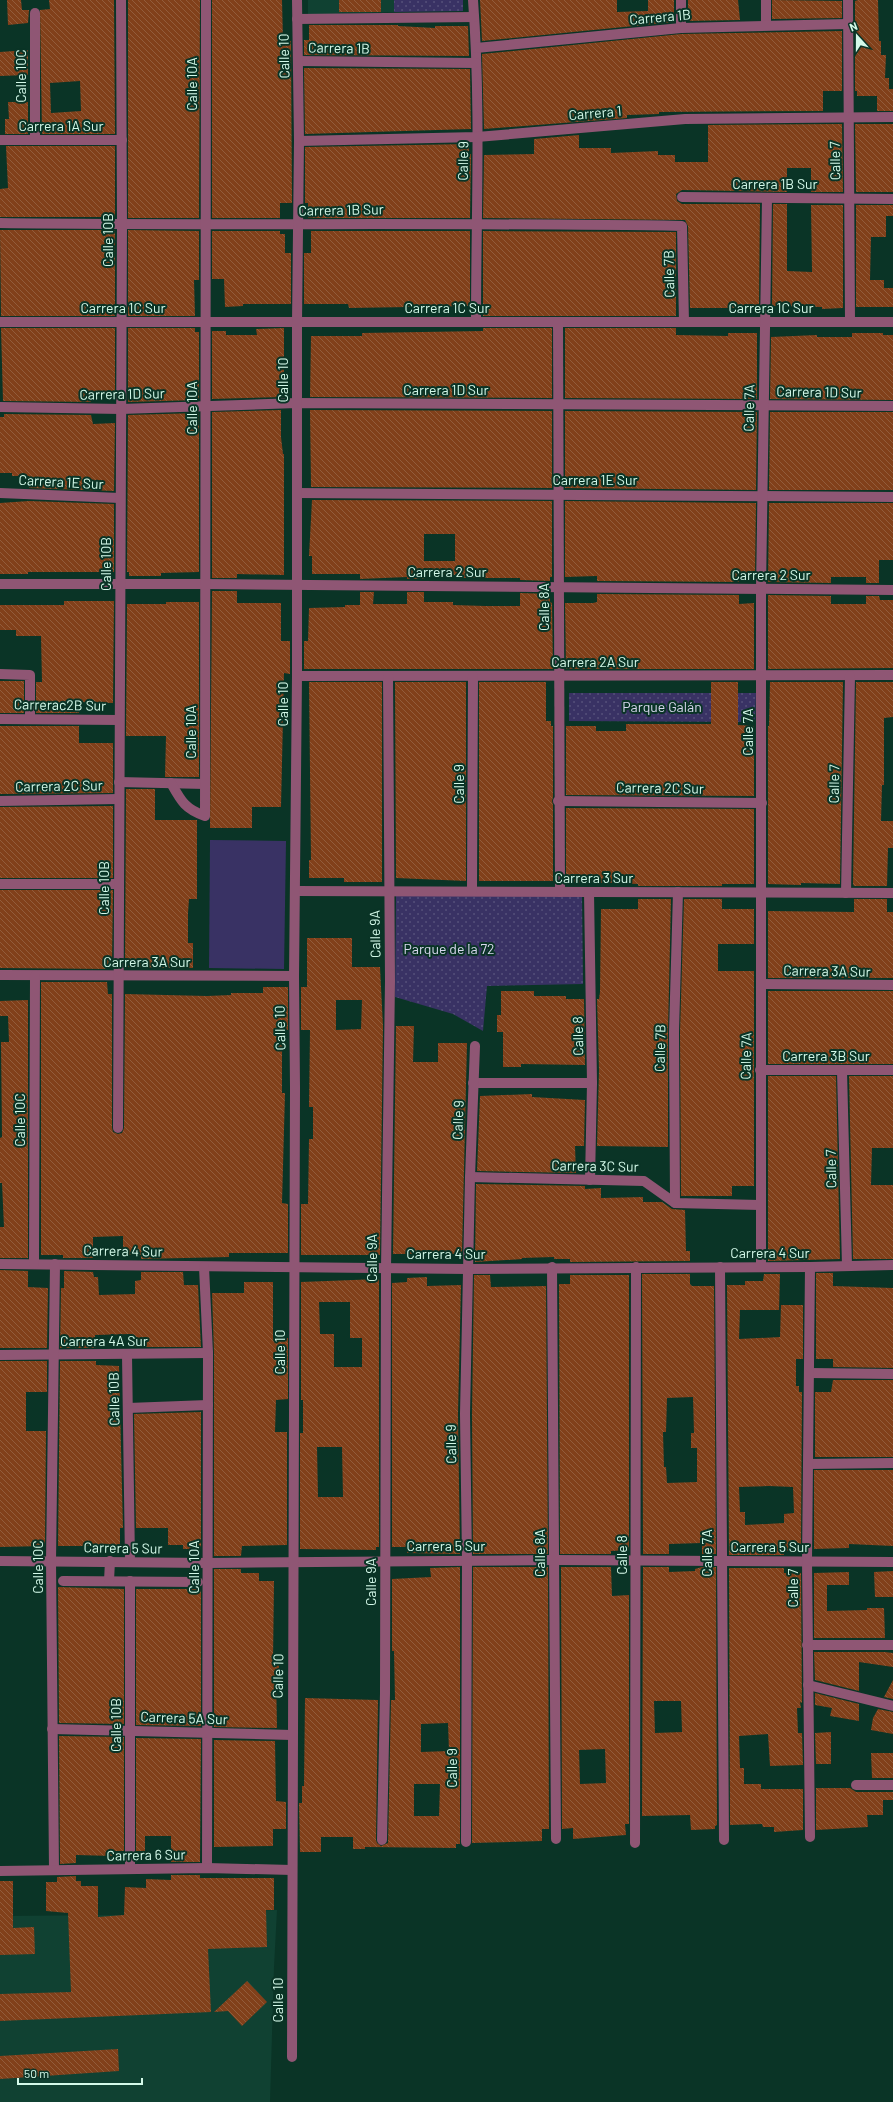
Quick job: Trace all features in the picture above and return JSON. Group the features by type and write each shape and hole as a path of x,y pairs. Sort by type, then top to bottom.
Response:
{"street":[{"name":"Calle 10B","path":"118,1128 118,884 122,322 121,0"},
{"name":"Calle 10A","path":"171,783 183,803 191,811 205,816 204,584 206,406 206,0"},
{"name":"Calle 10","path":"292,2056 295,1088 294,976 297,676 296,584 299,141 298,0"},
{"name":"Calle 9","path":"473,0 476,48 477,137 476,322"},
{"path":"680,0 681,28"},
{"path":"766,0 766,25"},
{"name":"Calle 7","path":"848,0 850,322"},
{"name":"Calle 10C","path":"35,13 35,139"},
{"path":"298,19 474,17"},
{"name":"Carrera 1B","path":"476,48 681,28 847,24"},
{"name":"Carrera 1B","path":"298,61 476,63"},
{"name":"Carrera 1","path":"299,141 477,137 685,119 848,116 893,117"},
{"name":"Carrera 1A Sur","path":"0,140 122,140"},
{"name":"Carrera 1B Sur","path":"682,197 893,199"},
{"name":"Calle 7A","path":"761,1267 760,892 762,803 762,495 767,198"},
{"name":"Carrera 1B Sur","path":"0,223 298,225 476,223 682,226"},
{"name":"Calle 7B","path":"682,226 684,322"},
{"name":"Carrera 1C Sur","path":"0,322 893,322"},
{"name":"Calle 8A","path":"558,322 558,801 560,892"},
{"name":"Carrera 1D Sur","path":"0,407 121,409 297,404 893,406"},
{"name":"Carrera 1E Sur","path":"0,493 120,498"},
{"name":"Carrera 1E Sur","path":"297,493 893,497"},
{"name":"Carrera 2 Sur","path":"0,584 296,584 893,590"},
{"path":"0,674 30,675 30,719"},
{"name":"Carrera 2A Sur","path":"297,676 558,677 893,675"},
{"name":"Calle 9A","path":"382,1840 389,1004 388,676"},
{"name":"Calle 9","path":"472,892 473,676"},
{"name":"Calle 7","path":"846,893 850,676"},
{"name":"Carrerac2B Sur","path":"0,719 119,720"},
{"name":"Carrera 2C Sur","path":"119,782 205,784"},
{"name":"Carrera 2C Sur","path":"0,800 119,799"},
{"name":"Carrera 2C Sur","path":"558,801 762,803"},
{"path":"0,884 118,884"},
{"name":"Carrera 3 Sur","path":"295,891 893,893"},
{"name":"Calle 8","path":"589,892 592,1083 590,1180"},
{"name":"Calle 7B","path":"675,1203 674,1032 678,892"},
{"name":"Carrera 3A Sur","path":"0,976 294,976"},
{"name":"Calle 10C","path":"34,1264 35,976"},
{"name":"Carrera 3A Sur","path":"761,984 893,985"},
{"name":"Calle 9","path":"466,1842 467,1560 465,1414 470,1177 475,1046"},
{"name":"Carrera 3B Sur","path":"760,1070 893,1070"},
{"name":"Calle 7","path":"842,1071 847,1266"},
{"path":"473,1083 592,1083"},
{"name":"Carrera 3C Sur","path":"470,1177 644,1181 675,1203"},
{"path":"675,1203 760,1205"},
{"name":"Carrera 4 Sur","path":"0,1264 468,1269 810,1267 893,1265"},
{"name":"Calle 10C","path":"54,1870 51,1561 55,1264"},
{"name":"Calle 10A","path":"204,1267 208,1353 206,1733 207,1868"},
{"name":"Calle 8","path":"635,1843 637,1560 635,1412 636,1267"},
{"name":"Calle 7A","path":"720,1267 724,1840"},
{"name":"Calle 7","path":"810,1267 807,1561 810,1837"},
{"name":"Calle 8A","path":"552,1268 556,1839"},
{"name":"Carrera 4A Sur","path":"0,1355 127,1355 208,1353"},
{"name":"Calle 10B","path":"127,1355 130,1562"},
{"path":"810,1373 893,1374"},
{"path":"128,1408 208,1405"},
{"path":"808,1464 893,1463"},
{"name":"Carrera 5 Sur","path":"0,1561 208,1563 467,1560 893,1562"},
{"path":"109,1581 110,1562"},
{"path":"63,1581 198,1582"},
{"name":"Calle 10B","path":"130,1581 130,1869"},
{"path":"807,1645 893,1645"},
{"path":"808,1685 893,1706"},
{"name":"Carrera 5A Sur","path":"52,1729 292,1735"},
{"path":"856,1785 893,1785"},
{"name":"Carrera 6 Sur","path":"0,1871 207,1868 292,1870"}],"shaded area":[{"path":"308,0 394,0 394,12 308,15"},
{"path":"277,1910 270,2102 0,2102 0,1916 123,1915"}],"green space":[{"path":"394,0 463,0 463,11 394,12"},
{"name":"Parque Galán","path":"569,693 756,693 755,722 569,721"},
{"path":"210,840 286,841 284,969 209,968"},
{"name":"Parque de la 72","path":"582,895 583,984 487,986 483,1031 453,1014 395,997 396,896"}],"building":[{"path":"7,0 21,0 22,10 29,10 28,23 8,25"},
{"path":"49,0 114,0 115,134 42,134 40,10 50,9","holes":["80,81 81,111 51,113 50,83"]},
{"path":"128,0 200,0 199,218 128,218"},
{"path":"212,0 282,0 283,41 291,41 292,203 280,203 280,218 212,218"},
{"path":"339,0 381,0 381,12 339,12"},
{"path":"480,0 617,0 617,12 648,11 648,0 674,0 674,22 482,41"},
{"path":"688,0 738,0 740,20 688,21"},
{"path":"772,0 842,1 842,18 772,19"},
{"path":"878,0 879,41 881,41 881,55 886,55 885,78 889,78 889,89 893,89 893,111 877,111 877,96 857,96 857,91 855,91 855,1"},
{"path":"309,25 398,25 435,28 435,26 468,26 469,56 304,55 304,40 309,40"},
{"path":"842,31 842,91 823,91 823,111 659,112 659,114 627,115 627,118 484,129 482,54 681,34"},
{"path":"28,50 28,75 0,76 0,52"},
{"path":"304,68 470,69 471,129 305,134"},
{"path":"8,102 28,102 28,134 5,134 5,119 9,119"},
{"path":"842,124 843,192 811,192 811,168 787,168 787,192 682,190 676,194 677,201 682,204 760,204 759,306 738,305 738,308 690,308 688,226 685,220 483,218 484,155 534,154 534,139 579,135 579,148 611,148 611,153 658,151 658,155 675,155 675,162 708,162 708,125"},
{"path":"855,124 893,124 893,192 856,192"},
{"path":"469,144 469,154 471,154 470,218 308,218 308,203 305,203 305,147"},
{"path":"6,146 115,146 115,217 0,217 0,189 8,188"},
{"path":"773,204 787,204 787,271 812,272 811,205 843,205 843,308 822,309 822,307 772,306"},
{"path":"856,205 893,205 893,216 886,216 886,237 871,237 870,280 884,280 884,288 893,288 893,307 856,307"},
{"path":"0,230 115,230 115,316 1,316"},
{"path":"128,230 199,231 199,280 194,280 195,316 128,316"},
{"path":"212,231 280,231 280,234 285,234 285,253 291,253 291,304 243,304 243,306 225,307 224,279 212,279"},
{"path":"311,231 470,231 470,306 349,308 348,304 304,304 304,253 311,253"},
{"path":"483,231 676,232 676,316 483,316"},
{"path":"1,328 115,328 115,394 91,395 91,402 3,401"},
{"path":"128,328 195,328 195,332 199,332 199,400 128,402"},
{"path":"284,328 284,397 212,399 212,331 226,331 226,335 257,335 256,329"},
{"path":"483,328 552,328 552,398 310,397 311,336 362,336 362,333 483,331"},
{"path":"565,328 676,328 676,335 728,336 728,333 757,333 757,399 565,398"},
{"path":"852,333 883,333 883,335 893,335 893,400 770,399 771,337 817,335 817,337 852,337"},
{"path":"281,410 281,437 284,454 284,575 237,574 237,578 212,578 212,412"},
{"path":"310,410 552,411 552,488 311,487"},
{"path":"565,411 757,412 756,490 565,488"},
{"path":"770,412 893,412 893,490 769,490"},
{"path":"199,413 199,572 161,573 161,576 129,576 129,572 127,572 128,415"},
{"path":"4,414 91,415 93,424 115,423 114,491 29,488 29,476 12,476 12,473 0,473 0,417 4,417"},
{"path":"312,500 552,501 552,577 550,577 550,581 520,580 520,578 455,578 455,575 424,576 424,579 407,579 407,577 360,579 360,574 312,574 312,556 309,556","holes":["424,534 455,534 455,561 424,561"]},
{"path":"29,501 114,504 114,572 28,572 28,574 0,574 0,503"},
{"path":"565,501 756,503 755,577 739,577 739,582 597,581 597,576 565,577"},
{"path":"769,503 893,503 893,560 879,560 879,583 866,583 866,577 831,577 831,583 768,582"},
{"path":"212,591 237,591 237,603 281,603 281,641 290,641 290,674 284,673 281,807 252,807 252,828 210,828"},
{"path":"360,592 374,592 373,604 407,604 407,592 424,592 424,602 453,602 453,605 485,606 520,606 520,593 550,594 550,602 552,603 553,669 304,669 304,641 308,641 309,608 360,605"},
{"path":"597,594 739,595 739,604 754,603 754,669 566,669 565,603 597,602"},
{"path":"768,595 831,596 831,604 866,604 866,596 879,596 880,600 893,600 893,668 768,669"},
{"path":"64,601 114,601 113,703 79,702 79,713 36,713 36,682 42,682 41,636 16,636 16,630 0,630 0,605 64,605"},
{"path":"166,602 199,602 199,777 165,777 166,736 126,736 127,604 166,604"},
{"path":"0,681 24,681 24,713 0,713"},
{"path":"309,682 382,682 382,882 344,882 344,878 309,878 309,860 311,860"},
{"path":"395,682 466,682 466,881 396,878"},
{"path":"479,682 546,682 546,721 551,721 551,726 553,726 553,881 479,881"},
{"path":"711,682 738,682 738,725 754,726 754,796 566,795 566,726 596,726 596,731 626,731 626,724 711,724"},
{"path":"770,682 843,682 840,884 768,884 768,726"},
{"path":"856,682 893,682 893,717 884,718 884,785 882,785 881,821 893,821 893,848 888,848 887,886 854,886 853,884"},
{"path":"0,726 79,726 79,743 113,743 113,793 0,794"},
{"path":"126,789 155,789 155,820 197,820 197,899 189,899 188,913 188,943 193,943 193,968 125,967"},
{"path":"113,806 113,878 0,878 0,807"},
{"path":"566,808 754,809 754,884 722,884 722,886 638,886 638,884 566,882"},
{"path":"0,890 113,890 112,967 109,967 108,969 0,968"},
{"path":"638,899 671,899 668,1032 668,1147 597,1146 599,1070 597,999 599,999 600,992 601,909 638,909"},
{"path":"684,899 722,899 722,909 754,909 754,944 718,944 718,971 754,971 754,1186 732,1186 732,1196 681,1196 680,1032"},
{"path":"854,899 887,899 887,912 893,912 893,978 768,978 768,911 854,912"},
{"path":"307,938 352,938 352,967 380,967 383,1026 380,1255 301,1255 301,1204 308,1204 309,1139 313,1139 313,1107 309,1107 310,1030 301,1030 301,987 307,987","holes":["336,1000 362,1000 361,1029 336,1030"]},
{"path":"41,982 107,982 108,994 112,994 112,1128 113,1132 118,1134 122,1133 124,1128 125,994 207,996 231,995 231,993 263,993 263,987 288,987 288,1030 284,1030 282,1053 282,1093 285,1093 282,1203 288,1204 288,1253 229,1253 229,1257 141,1259 141,1255 123,1255 123,1236 93,1237 93,1258 63,1258 63,1255 41,1255"},
{"path":"501,991 534,991 534,996 566,996 566,999 584,999 585,1065 521,1064 521,1067 503,1067 503,1032 497,1032 497,1015 501,1015"},
{"path":"768,991 893,991 893,1064 768,1064"},
{"path":"28,1000 28,1258 0,1258 0,1227 4,1227 2,1183 0,1183 0,1138 2,1137 1,1042 9,1042 8,1016 0,1016 0,1001"},
{"path":"396,1026 414,1026 413,1062 438,1062 438,1043 467,1043 462,1254 393,1254"},
{"path":"768,1076 836,1076 840,1259 768,1261"},
{"path":"849,1076 893,1076 893,1148 872,1148 871,1185 893,1185 893,1259 853,1259"},
{"path":"532,1094 532,1097 585,1100 584,1146 575,1146 576,1173 477,1171 480,1096"},
{"path":"476,1184 585,1186 585,1189 601,1188 601,1198 643,1197 643,1202 662,1202 672,1209 685,1210 686,1251 690,1251 690,1261 570,1262 570,1259 554,1259 554,1257 475,1262"},
{"path":"0,1270 28,1271 28,1287 48,1288 47,1348 0,1348"},
{"path":"64,1271 93,1272 94,1277 98,1277 99,1295 135,1294 135,1281 141,1280 141,1272 183,1272 184,1285 198,1285 201,1347 130,1347 130,1334 95,1335 96,1348 60,1348 61,1288 64,1288"},
{"path":"816,1273 833,1273 833,1286 893,1288 893,1368 833,1367 833,1359 816,1359"},
{"path":"642,1274 690,1274 690,1284 692,1286 714,1286 716,1554 702,1554 702,1543 669,1544 669,1554 643,1554","holes":["693,1397 694,1433 691,1433 691,1448 697,1448 697,1482 667,1483 666,1467 664,1467 663,1432 666,1432 667,1398"]},
{"path":"764,1274 780,1274 779,1310 740,1310 739,1339 780,1337 781,1305 803,1305 803,1359 796,1359 796,1386 799,1386 799,1392 802,1392 801,1550 784,1551 784,1555 729,1555 727,1285 745,1285 745,1281 763,1281","holes":["739,1487 793,1487 794,1513 784,1514 784,1523 745,1525 745,1512 740,1512"]},
{"path":"474,1275 490,1275 491,1287 546,1286 548,1554 473,1554 472,1414"},
{"path":"570,1275 629,1275 629,1550 611,1551 611,1554 560,1554 559,1284 570,1284"},
{"path":"427,1277 427,1286 461,1285 458,1414 460,1554 407,1553 407,1547 392,1547 392,1283 407,1282 407,1278"},
{"path":"379,1279 379,1547 376,1547 376,1550 300,1549 300,1433 303,1433 303,1400 301,1400 301,1282","holes":["319,1302 350,1302 350,1338 362,1338 362,1367 334,1367 334,1334 320,1334","317,1447 342,1447 343,1497 318,1497"]},
{"path":"244,1282 273,1282 273,1338 288,1338 288,1399 276,1400 275,1432 287,1432 287,1545 242,1546 241,1556 214,1556 214,1353 212,1293 244,1293"},
{"path":"0,1361 47,1361 47,1392 26,1392 26,1431 46,1431 45,1546 0,1547"},
{"path":"60,1361 96,1361 96,1365 119,1366 123,1528 120,1528 120,1546 58,1546"},
{"path":"833,1380 893,1380 893,1457 815,1457 815,1392 831,1392"},
{"path":"201,1412 201,1549 183,1549 183,1545 168,1545 168,1528 136,1528 134,1414"},
{"path":"814,1470 893,1470 893,1546 849,1544 849,1548 814,1549"},
{"path":"460,1567 460,1844 456,1844 456,1848 365,1847 365,1849 353,1849 353,1837 321,1837 321,1852 300,1852 299,1803 302,1803 302,1786 304,1786 305,1698 378,1700 376,1840 381,1846 388,1843 391,1700 395,1700 394,1651 392,1651 392,1579 431,1577 430,1568","holes":["448,1723 449,1751 421,1752 421,1724","414,1784 440,1784 439,1816 414,1816"]},
{"path":"473,1567 548,1567 549,1829 542,1829 542,1841 472,1843"},
{"path":"561,1567 611,1567 612,1596 629,1595 629,1824 625,1824 626,1835 573,1839 573,1828 562,1829","holes":["605,1749 606,1783 580,1784 579,1750"]},
{"path":"643,1567 669,1567 669,1572 695,1571 695,1569 702,1567 716,1567 717,1825 715,1826 715,1829 691,1830 690,1815 642,1816","holes":["654,1701 681,1701 682,1732 655,1733"]},
{"path":"729,1568 784,1568 784,1573 801,1573 802,1703 800,1702 801,1708 797,1708 798,1733 802,1733 803,1765 770,1766 768,1734 739,1736 740,1768 744,1768 744,1784 761,1784 761,1789 803,1789 803,1830 774,1832 774,1827 763,1827 762,1824 730,1825"},
{"path":"214,1569 241,1569 241,1573 259,1573 259,1581 274,1581 273,1662 279,1662 279,1675 276,1675 277,1728 214,1727"},
{"path":"893,1571 893,1597 875,1597 874,1572"},
{"path":"849,1572 849,1585 827,1585 827,1611 884,1608 885,1638 814,1638 814,1573"},
{"path":"58,1587 124,1589 124,1724 59,1723"},
{"path":"136,1589 201,1589 201,1726 136,1725"},
{"path":"814,1652 893,1653 893,1667 859,1662 859,1691 815,1680"},
{"path":"893,1680 893,1699 884,1697"},
{"path":"815,1693 859,1704 859,1721 830,1716 832,1708 815,1705"},
{"path":"878,1709 893,1712 893,1734 871,1730 873,1718"},
{"path":"831,1732 831,1764 816,1764 815,1733"},
{"path":"59,1736 124,1737 124,1851 113,1851 113,1856 76,1855 76,1863 60,1864"},
{"path":"136,1738 201,1739 200,1862 171,1862 171,1836 145,1836 145,1851 136,1851"},
{"path":"214,1740 275,1741 276,1801 286,1802 286,1829 273,1829 273,1846 214,1847"},
{"path":"871,1753 893,1753 893,1778 872,1778"},
{"path":"816,1788 850,1788 856,1792 893,1792 893,1800 883,1800 883,1815 867,1815 868,1827 816,1830"},
{"path":"171,1875 200,1875 200,1878 274,1878 274,1910 266,1910 267,1947 208,1949 211,2012 0,2021 0,1994 71,1992 68,1913 46,1911 46,1882 57,1882 57,1877 76,1876 76,1881 81,1881 81,1886 98,1886 98,1917 124,1915 125,1887 146,1888 146,1879 171,1880"},
{"path":"0,1881 13,1881 13,1928 34,1927 35,1954 0,1955"},
{"path":"247,1981 267,2002 242,2026 228,2011 214,2012"},
{"path":"118,2049 119,2071 0,2079 0,2056"}]}
